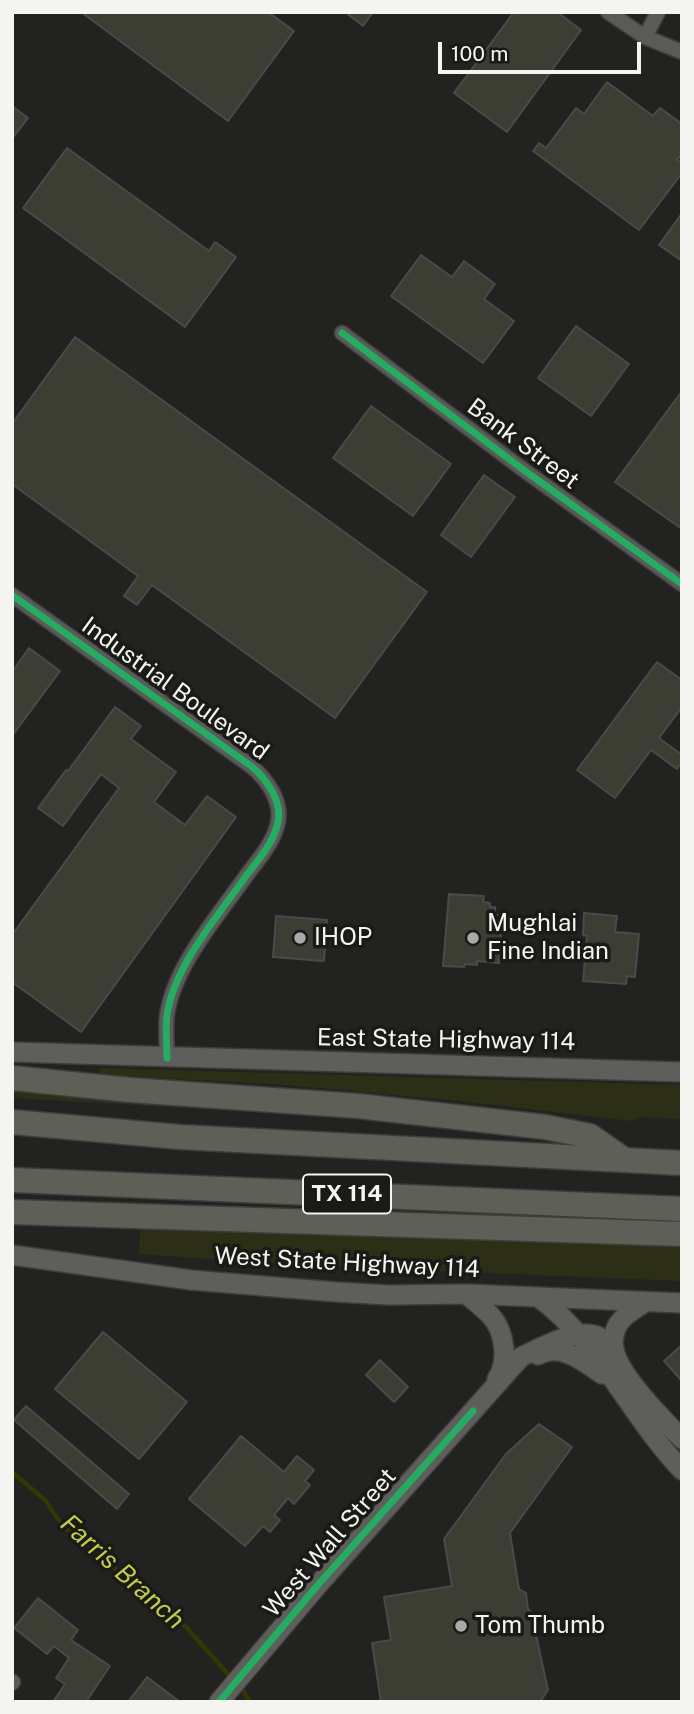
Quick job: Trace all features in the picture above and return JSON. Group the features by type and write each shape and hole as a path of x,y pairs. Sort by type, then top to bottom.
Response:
{"highway":[{"path":"12,1079 358,1106 545,1127 590,1136 624,1160"},
{"name":"TX 114","path":"12,1122 180,1136 682,1163"},
{"name":"TX 114","path":"12,1180 682,1209"},
{"path":"12,1212 682,1234"}],"main road":[{"path":"12,1052 167,1058"},
{"name":"East State Highway 114","path":"167,1058 682,1072"},
{"name":"West State Highway 114","path":"12,1255 191,1280 389,1295 467,1294 682,1303"},
{"path":"467,1294 493,1318 503,1343 504,1360 500,1374 473,1411"},
{"path":"538,1297 559,1312 579,1335 682,1470"},
{"path":"644,1303 627,1314 618,1324 613,1347 618,1362 634,1384 682,1439"},
{"path":"473,1411 521,1357 555,1341 592,1334 613,1347"},
{"path":"473,1411 542,1352 556,1351 579,1358 618,1386"},
{"name":"West Wall Street","path":"219,1702 334,1567 473,1411"}],"street":[{"path":"608,12 645,37 682,52"},
{"path":"645,37 658,12"},
{"name":"Bank Street","path":"342,333 521,468 682,584"},
{"name":"Industrial Boulevard","path":"12,595 251,766 264,777 278,806 278,824 270,842 183,969 167,1014 167,1058"}],"green space":[{"path":"100,1068 682,1085 682,1119 640,1117 632,1121 287,1085 100,1075"},
{"path":"12,1086 347,1117 12,1098"},
{"path":"140,1229 682,1246 682,1281 291,1265 139,1254"}],"building":[{"path":"81,12 268,12 294,31 228,121"},
{"path":"345,12 373,12 363,26"},
{"path":"514,12 557,12 581,30 507,132 454,93"},
{"path":"607,82 653,116 660,108 682,124 682,154 677,160 682,163 682,173 639,230 533,151 539,143 546,148 576,108 584,114"},
{"path":"12,106 28,118 12,139"},
{"path":"67,148 209,251 215,242 236,257 185,327 23,208"},
{"path":"682,213 682,261 659,245"},
{"path":"421,255 452,277 464,261 495,284 484,299 514,321 483,363 391,296"},
{"path":"576,326 629,364 591,416 538,378"},
{"path":"75,337 427,592 335,718 152,585 137,605 124,596 138,576 12,484 12,424"},
{"path":"682,391 682,529 615,482"},
{"path":"371,406 451,464 413,516 333,458"},
{"path":"484,475 515,497 471,557 441,535"},
{"path":"29,648 60,671 12,736 12,672"},
{"path":"657,662 682,680 682,707 659,738 682,755 682,762 677,769 651,750 615,798 577,770"},
{"path":"115,707 141,726 131,739 176,772 154,802 185,825 207,796 236,817 81,1032 12,982 12,935 119,788 101,774 63,826 38,808"},
{"name":"Mughlai Fine Indian","path":"449,894 484,896 483,902 495,907 495,915 502,915 499,963 477,961 477,965 465,964 464,967 443,966"},
{"path":"584,913 617,916 615,932 639,934 635,977 627,976 626,984 583,981 587,936 583,935"},
{"name":"IHOP","path":"276,916 327,920 324,961 273,957"},
{"path":"103,1332 187,1402 139,1459 55,1389"},
{"path":"682,1345 682,1381 664,1361"},
{"path":"380,1360 408,1387 394,1402 366,1375"},
{"path":"26,1406 129,1494 117,1509 14,1420"},
{"name":"Tom Thumb","path":"539,1424 572,1447 510,1533 519,1589 526,1593 548,1690 540,1702 381,1702 372,1643 391,1640 384,1597 452,1586 444,1539 506,1454"},
{"path":"241,1436 284,1472 297,1456 314,1470 305,1481 310,1485 294,1504 288,1498 274,1515 280,1520 270,1532 263,1526 245,1546 189,1499"},
{"path":"38,1598 78,1630 71,1640 110,1666 86,1702 53,1702 65,1684 56,1678 69,1658 54,1646 47,1654 14,1628"},
{"path":"147,1677 180,1702 128,1702"}],"waterway":[{"name":"Farris Branch","path":"12,1472 45,1500 60,1522 75,1536 186,1627 229,1675"},
{"name":"Farris Branch","path":"241,1687 250,1702"}],"cycle path":[{"path":"342,333 521,468 682,584"},
{"path":"12,595 251,766 269,785 276,801 279,818 272,840 199,942 178,978 167,1015 167,1058"},
{"path":"219,1702 317,1586 473,1411"}],"place":[{"name":"IHOP","path":"300,938"},
{"name":"Mughlai Fine Indian","path":"473,938"},
{"name":"Tom Thumb","path":"461,1626"}]}
